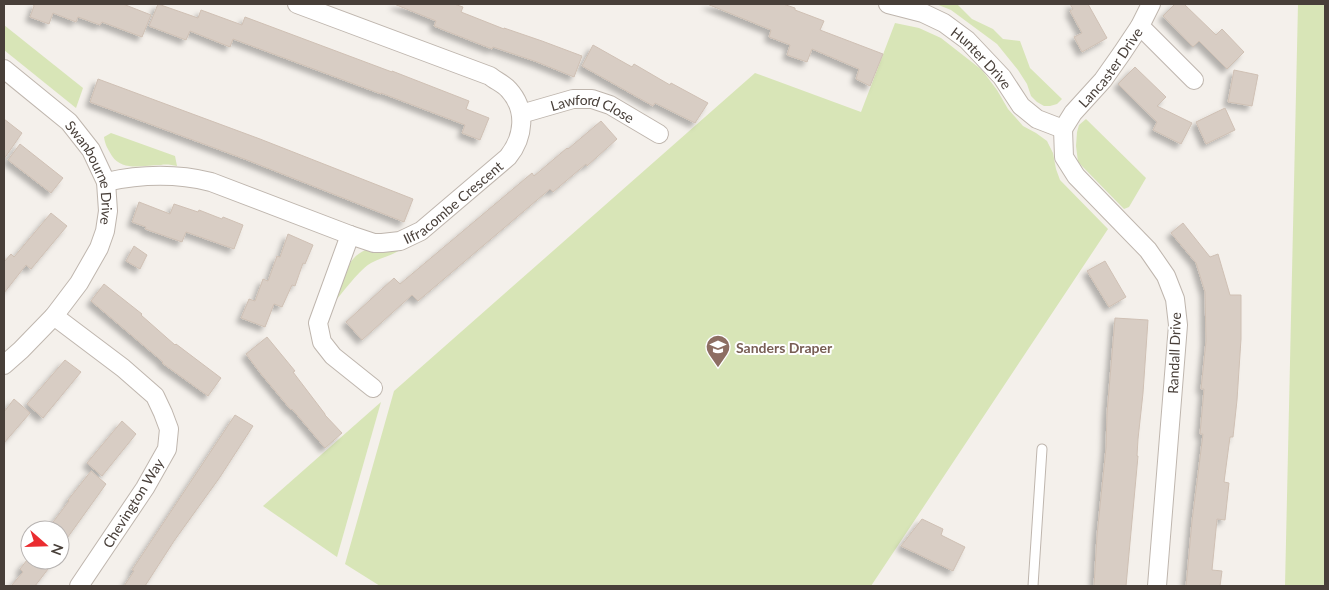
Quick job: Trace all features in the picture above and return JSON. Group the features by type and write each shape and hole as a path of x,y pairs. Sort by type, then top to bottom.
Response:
{"street":[{"path":"297,4 490,76 509,90 519,105 521,114"},
{"name":"Hunter Drive","path":"888,4 922,13 944,23 966,40 1002,77 1021,106 1037,119 1063,129"},
{"path":"1144,11 1194,80"},
{"name":"Lancaster Drive","path":"1063,129 1073,113 1103,80 1144,11"},
{"name":"Swanbourne Drive","path":"4,69 69,122 91,150 106,182 108,211 105,231 99,248 79,283 54,316 4,365"},
{"name":"Lawford Close","path":"521,114 573,99 592,99 610,105 659,134"},
{"name":"Ilfracombe Crescent","path":"106,182 130,177 170,175 192,177 211,182 374,243 400,241 422,231 508,157 514,149 522,126 521,114"},
{"name":"Randall Drive","path":"1063,129 1064,157 1076,176 1148,250 1166,276 1175,299 1178,325 1157,586"},
{"path":"350,235 318,323 322,342 333,356 373,388"},
{"name":"Chevington Way","path":"54,316 123,368 155,396 169,429 167,449 145,488 79,586"}],"lane":[{"path":"1033,586 1042,449"}],"green space":[{"path":"936,4 957,4 972,19 993,29 1003,39 1020,41 1030,68 1062,99 1057,104 1050,106 1044,106 1037,102 1031,96 1027,84 1018,70 997,44 951,10"},
{"path":"1298,4 1325,4 1325,586 1285,586"},
{"name":"Sanders Draper","path":"895,23 919,28 941,38 982,70 1008,109 1023,126 1047,141 1053,153 1060,180 1108,229 871,586 380,586 345,564 394,391 755,73 861,112"},
{"path":"4,25 83,88 76,108 4,50"},
{"path":"1086,119 1146,178 1129,207 1124,209 1078,162 1077,132 1079,125"},
{"path":"111,133 175,156 177,166 128,166 122,164 112,156 106,145 104,137"},
{"path":"393,247 400,250 374,261 362,270 334,303 346,271 355,257 369,249"},
{"path":"381,402 337,557 263,506"}],"building":[{"path":"33,4 123,4 151,15 142,37 102,22 100,25 78,17 76,22 53,13 49,24 30,17"},
{"path":"158,4 198,18 201,10 242,25 245,17 469,101 466,109 489,118 480,140 462,133 465,125 233,39 230,47 190,31 186,40 149,26"},
{"path":"394,4 454,4 463,7 461,12 582,56 574,77 537,62 493,47 492,49 446,31 434,26 436,21"},
{"path":"707,4 783,4 824,21 820,30 883,54 870,86 856,79 859,69 812,49 807,62 787,55 790,45 769,37 771,30"},
{"path":"1070,4 1088,4 1107,38 1082,52 1074,37 1082,33 1070,11 1073,9"},
{"path":"1175,4 1184,4 1216,35 1222,29 1244,52 1227,69 1199,41 1193,47 1163,16"},
{"path":"593,45 632,67 634,64 670,85 671,83 708,103 695,123 655,103 653,106 582,66"},
{"path":"1135,67 1166,97 1157,106 1192,123 1181,144 1153,130 1157,122 1118,84"},
{"path":"1234,70 1258,75 1252,106 1228,102"},
{"path":"98,79 260,139 413,199 404,222 247,160 90,102"},
{"path":"1225,108 1235,130 1206,144 1196,122"},
{"path":"4,119 22,133 4,159"},
{"path":"601,121 617,139 587,166 586,164 553,192 550,189 418,301 412,295 362,340 346,322 394,278 400,284 532,173 534,176"},
{"path":"20,144 63,178 51,193 8,160"},
{"path":"139,202 170,214 174,204 198,212 199,210 222,219 223,217 243,225 234,249 186,232 182,242 145,229 146,227 132,222"},
{"path":"51,213 67,226 31,269 26,265 4,293 4,262 11,254 14,257"},
{"path":"1183,223 1210,257 1218,254 1230,295 1241,295 1241,339 1237,400 1233,437 1230,437 1224,482 1229,483 1225,520 1217,519 1212,570 1222,571 1220,586 1186,586 1203,434 1200,434 1204,389 1201,389 1206,341 1205,292 1196,263 1171,233"},
{"path":"288,234 313,245 305,264 303,263 295,286 292,285 282,307 274,304 265,327 241,318 249,299 255,301 263,279 268,281 277,256 280,257"},
{"path":"134,246 147,255 140,269 126,261"},
{"path":"1105,261 1126,297 1109,307 1087,271"},
{"path":"104,284 142,314 175,345 221,378 208,396 162,363 91,301"},
{"path":"1115,318 1148,320 1143,393 1126,586 1094,586 1106,448"},
{"path":"267,337 295,371 293,372 325,415 342,433 325,448 291,410 246,354"},
{"path":"65,360 81,372 43,418 27,404"},
{"path":"14,399 30,413 4,443 4,412"},
{"path":"235,415 253,426 220,477 174,541 145,586 124,586 134,571 132,570"},
{"path":"122,421 136,434 102,476 87,463"},
{"path":"91,471 106,484 70,534 70,520 55,520"},
{"path":"922,519 943,529 941,535 965,547 953,571 901,546"},
{"path":"21,570 47,570 35,586 11,586 23,572"}],"place":[{"name":"Sanders Draper","path":"718,368"}]}
